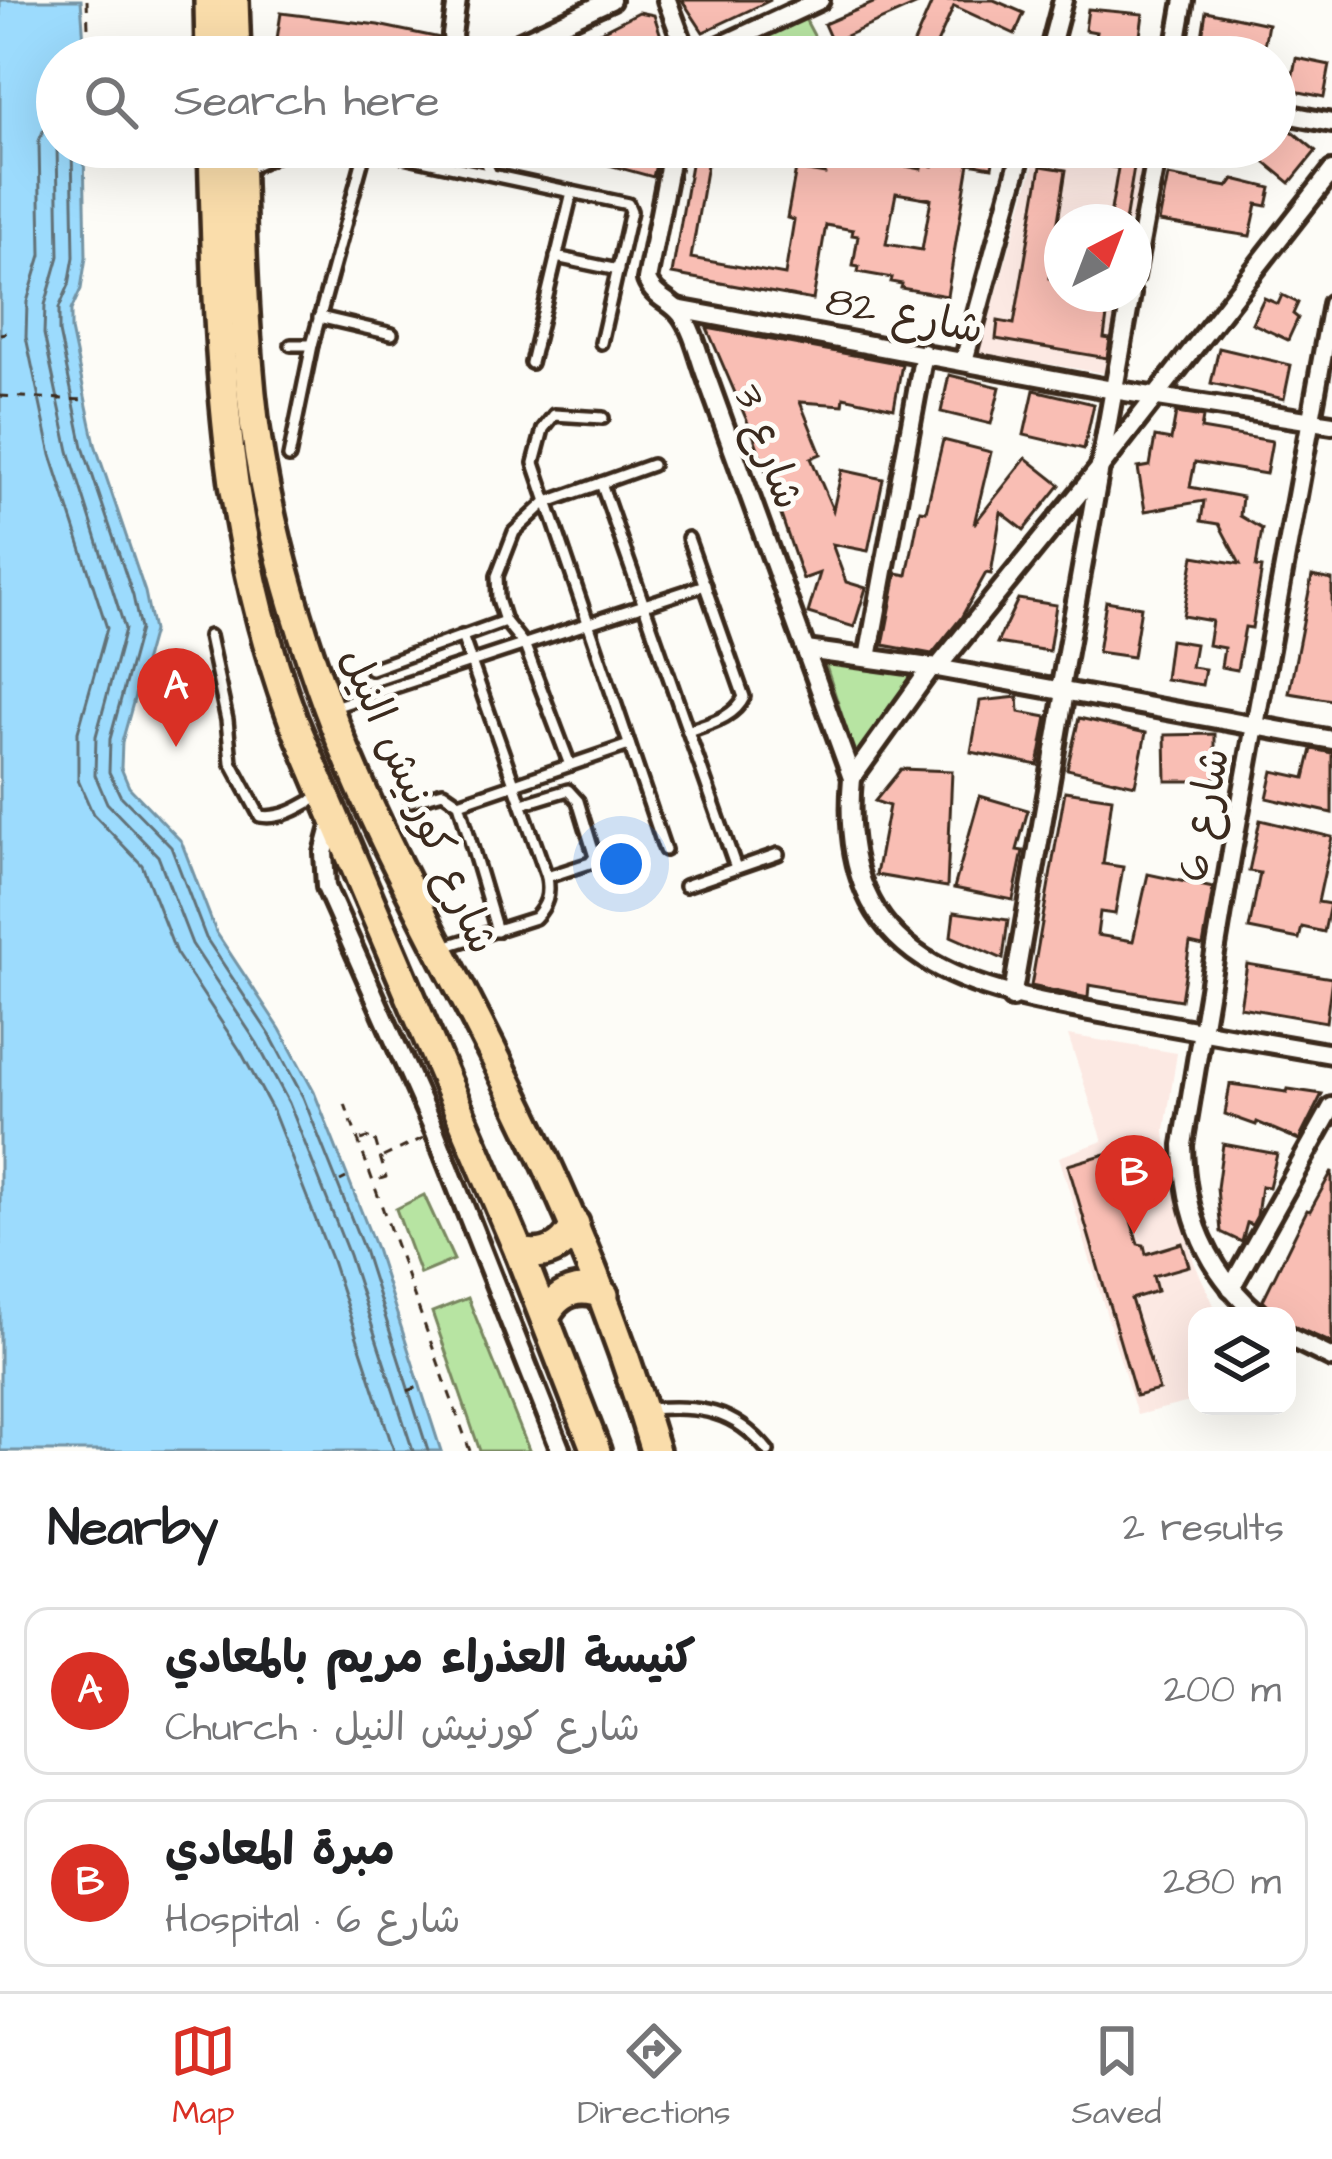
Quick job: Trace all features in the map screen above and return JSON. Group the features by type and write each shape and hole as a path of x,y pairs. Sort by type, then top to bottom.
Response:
{"highway":[{"path":"209,0 210,36"},
{"path":"234,0 235,36"},
{"name":"شارع كورنيش النيل","path":"214,168 219,352 237,521 272,660 328,806 520,1252 596,1451"},
{"name":"شارع كورنيش النيل","path":"240,168 251,393 291,597 328,708 386,844 575,1224 604,1294 655,1451"},
{"path":"520,1252 554,1250 571,1235 575,1224"},
{"path":"545,1317 550,1306 569,1292 604,1294"}],"street":[{"path":"452,36 457,0"},
{"path":"533,36 611,0"},
{"path":"667,0 683,36"},
{"path":"740,36 820,0"},
{"path":"1054,36 1063,0"},
{"path":"1178,36 1184,0"},
{"path":"1296,116 1332,123"},
{"name":"شارع 3","path":"668,168 646,270 651,290 677,309 690,333 852,778"},
{"path":"964,361 1017,168"},
{"path":"1147,204 1154,168"},
{"path":"1332,171 1099,469 934,668 852,778 849,815 853,853 878,911 920,958 947,974 1012,998 1332,1054"},
{"name":"شارع 6","path":"1251,1307 1210,1258 1193,1223 1184,1185 1184,1145 1332,304"},
{"name":"شارع 82","path":"677,309 1113,390 1332,424"},
{"path":"1012,998 1128,312"},
{"path":"868,658 924,353"},
{"path":"806,650 934,668 1332,740"},
{"path":"328,806 326,886 435,1132 561,1451"},
{"path":"1231,1288 1332,1107"},
{"path":"1296,1340 1332,1358"}],"lane":[{"path":"289,457 358,168"},
{"path":"462,168 631,207 601,343"},
{"path":"488,168 491,174"},
{"path":"531,362 572,192"},
{"path":"556,257 617,270"},
{"path":"319,317 392,334"},
{"path":"292,345 312,345"},
{"path":"603,418 563,414 546,420 534,463 664,850"},
{"path":"570,765 525,646 505,621 497,599 503,553 514,532 545,503 652,465"},
{"path":"602,483 736,868"},
{"path":"688,538 744,697 738,709 688,731"},
{"path":"328,708 705,584"},
{"path":"371,669 505,621"},
{"path":"209,636 231,762 260,816 328,806"},
{"path":"437,949 535,918 549,892 548,877 462,637"},
{"path":"458,803 628,746"},
{"path":"522,805 568,790 578,801 595,857 548,877"},
{"path":"411,801 443,792 458,803 497,932"},
{"path":"685,886 778,854"},
{"path":"643,1409 705,1408 739,1424 768,1451"}],"path":[{"path":"86,0 88,36"},
{"path":"0,396 84,400"},
{"path":"345,1104 470,1451"},
{"path":"358,1140 374,1136 386,1177 373,1181"},
{"path":"381,1158 404,1148"},
{"path":"408,1391 421,1386"}],"shaded area":[{"path":"1033,168 1141,168 1136,204 1044,204 1044,312 1119,312 1110,374 979,353"},
{"path":"1068,1035 1177,1053 1165,1130 1168,1168 1194,1262 1215,1307 1188,1307 1188,1402 1137,1415 1059,1157 1103,1141"}],"green space":[{"path":"803,15 814,36 763,36"},
{"path":"824,660 916,674 856,759"},
{"path":"424,1195 454,1260 420,1274 396,1209"},
{"path":"468,1298 529,1450 480,1451 432,1312"}],"water":[{"path":"0,0 81,0 84,36 36,36 36,168 84,168 86,257 81,289 71,310 71,330 95,444 145,592 153,631 122,742 121,768 129,787 181,841 216,932 280,1029 314,1092 375,1246 441,1451 0,1451"}],"building":[{"path":"682,0 771,0 703,32"},
{"path":"880,0 927,0 846,36 829,36 824,24"},
{"path":"933,0 994,0 1024,13 1015,34 954,6 940,36 917,36"},
{"path":"1088,9 1143,14 1140,36 1095,36 1096,32 1085,30"},
{"path":"1206,11 1268,24 1266,36 1202,36"},
{"path":"639,12 654,15 661,36 596,36"},
{"path":"281,13 430,36 277,36"},
{"path":"1296,58 1330,65 1324,97 1296,91"},
{"path":"1296,134 1316,151 1290,183 1272,168 1296,168"},
{"path":"620,168 655,168 653,177"},
{"path":"690,168 706,168 691,258 785,275 794,220 787,218 796,169 825,174 826,168 968,168 947,296 901,288 892,278 858,272 859,267 853,266 858,236 852,235 853,230 826,225 813,300 672,274","holes":["896,193 931,199 922,250 886,244"]},
{"path":"1041,168 1066,170 1061,204 1044,204 1044,312 1108,312 1107,358 996,339 998,321 1014,324"},
{"path":"1118,168 1134,168 1128,204 1112,204"},
{"path":"1168,176 1228,187 1234,179 1271,188 1267,206 1257,204 1250,236 1159,222"},
{"path":"1282,295 1298,303 1293,314 1298,318 1288,340 1252,323 1264,298 1278,304"},
{"path":"707,328 902,364 894,408 844,397 843,405 800,402 821,454 811,458 833,510 842,470 883,479 868,551 832,544 846,582 866,588 854,627 808,613 820,573 803,579 754,437"},
{"path":"1219,348 1291,365 1284,399 1211,383"},
{"path":"949,375 1000,387 991,424 941,412"},
{"path":"1034,390 1094,404 1084,449 1024,435"},
{"path":"1176,413 1203,417 1201,429 1272,441 1266,474 1195,462 1190,487 1242,497 1240,516 1262,529 1256,567 1262,568 1252,628 1245,627 1237,670 1221,667 1224,648 1208,645 1212,621 1183,616 1194,556 1240,564 1219,524 1201,521 1204,501 1145,511 1138,468 1150,466 1155,437 1171,440"},
{"path":"943,440 991,452 974,524 1026,458 1060,485 1024,530 1001,512 991,574 986,573 961,618 932,654 883,645 897,573 907,575 920,510 926,511"},
{"path":"1312,576 1332,580 1332,700 1289,693"},
{"path":"1018,599 1056,605 1049,651 997,643"},
{"path":"1106,601 1141,607 1133,657 1098,652"},
{"path":"1170,640 1195,644 1191,667 1205,669 1202,685 1165,679"},
{"path":"1018,697 1019,712 1047,717 1038,765 971,752 980,701"},
{"path":"1079,718 1146,733 1135,785 1067,769"},
{"path":"1215,734 1215,781 1166,781 1165,735"},
{"path":"1312,749 1332,753 1332,813 1267,798 1273,771 1305,778"},
{"path":"901,769 952,771 947,887 876,875 889,806 875,801"},
{"path":"1065,791 1112,798 1103,864 1123,867 1115,914 1100,912 1097,935 1133,941 1148,874 1213,888 1203,946 1190,943 1181,1000 1089,985 1088,998 1031,986"},
{"path":"980,796 1028,810 1017,850 1023,851 1013,900 954,888"},
{"path":"1260,820 1332,837 1318,902 1330,904 1324,932 1302,927 1299,939 1249,929 1260,873 1249,871"},
{"path":"954,912 1008,920 1003,959 951,936"},
{"path":"1247,964 1332,978 1326,1022 1240,1007"},
{"path":"1230,1084 1322,1094 1299,1140 1225,1114"},
{"path":"1153,1140 1158,1159 1116,1171 1138,1244 1144,1245 1146,1254 1182,1243 1189,1266 1153,1276 1157,1291 1131,1299 1159,1390 1136,1396 1068,1165"},
{"path":"1223,1144 1277,1154 1269,1187 1261,1186 1257,1216 1252,1225 1247,1223 1242,1242 1221,1232 1217,1188"},
{"path":"1332,1171 1332,1343 1296,1327 1296,1307 1270,1307 1263,1300"}],"place":[{"name":"كنيسة العذراء مريم بالمعادي","path":"176,747"},
{"name":"مبرة المعادي","path":"1134,1234"}]}
